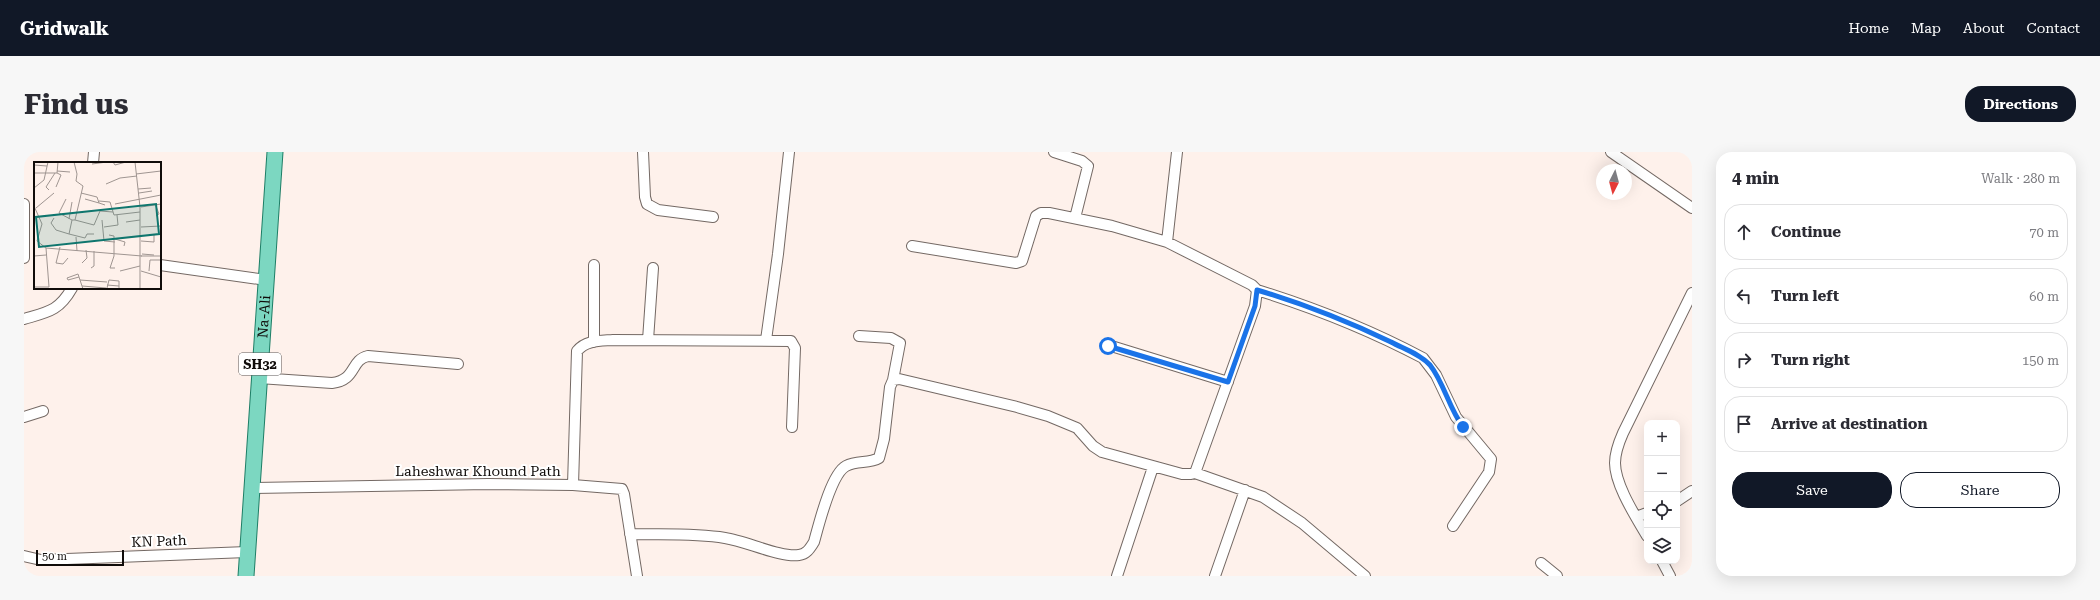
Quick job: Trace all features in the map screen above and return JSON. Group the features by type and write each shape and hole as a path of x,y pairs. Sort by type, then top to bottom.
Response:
{"main road":[{"name":"Na-Ali","path":"246,576 275,152"}],"street":[{"path":"93,162 94,152"},
{"path":"643,152 645,197 651,207 658,210 713,217"},
{"path":"766,340 778,254 789,152"},
{"path":"1054,152 1082,160 1088,166 1075,218"},
{"path":"1167,242 1177,152"},
{"path":"1611,152 1692,208"},
{"path":"24,204 24,258 34,255"},
{"path":"912,246 1016,263 1022,261 1036,216 1041,213 1049,213 1112,226 1167,242 1245,280 1257,290 1302,304 1353,324 1424,358 1431,366 1456,418 1491,459 1489,472 1453,526"},
{"path":"161,265 266,280"},
{"path":"594,265 594,342"},
{"path":"648,340 653,268"},
{"path":"24,319 59,307 65,301 71,289"},
{"path":"1194,472 1255,306 1257,290"},
{"path":"1644,530 1617,474 1615,464 1618,445 1692,293"},
{"path":"630,534 712,536 741,541 789,556 804,554 809,551 814,542 839,471 852,464 874,461 879,458 884,440 890,387 893,380 900,343 890,338 860,336"},
{"name":"Laheshwar Khound Path","path":"252,488 464,484 573,486 577,351 581,346 594,342 648,340 711,342 785,340 794,344 792,427"},
{"path":"1108,346 1228,382"},
{"path":"259,378 332,383 342,381 349,375 359,360 368,356 458,364"},
{"path":"893,380 899,379 917,382 1048,416 1077,428 1093,446 1102,452 1182,474 1191,474 1194,472 1263,497 1290,515 1365,576"},
{"path":"24,417 43,411"},
{"path":"1117,576 1153,467"},
{"path":"573,486 622,489 637,576"},
{"path":"1215,576 1245,490"},
{"path":"1680,499 1692,491"},
{"path":"1638,520 1644,515"},
{"name":"KN Path","path":"24,556 40,560 247,552"},
{"path":"1541,563 1557,576"},
{"path":"1664,564 1670,576"}],"route":[{"path":"1108,346 1149,360 1228,382 1255,306 1257,290 1302,304 1353,324 1424,358 1431,366 1443,388 1456,418 1463,427"}]}
